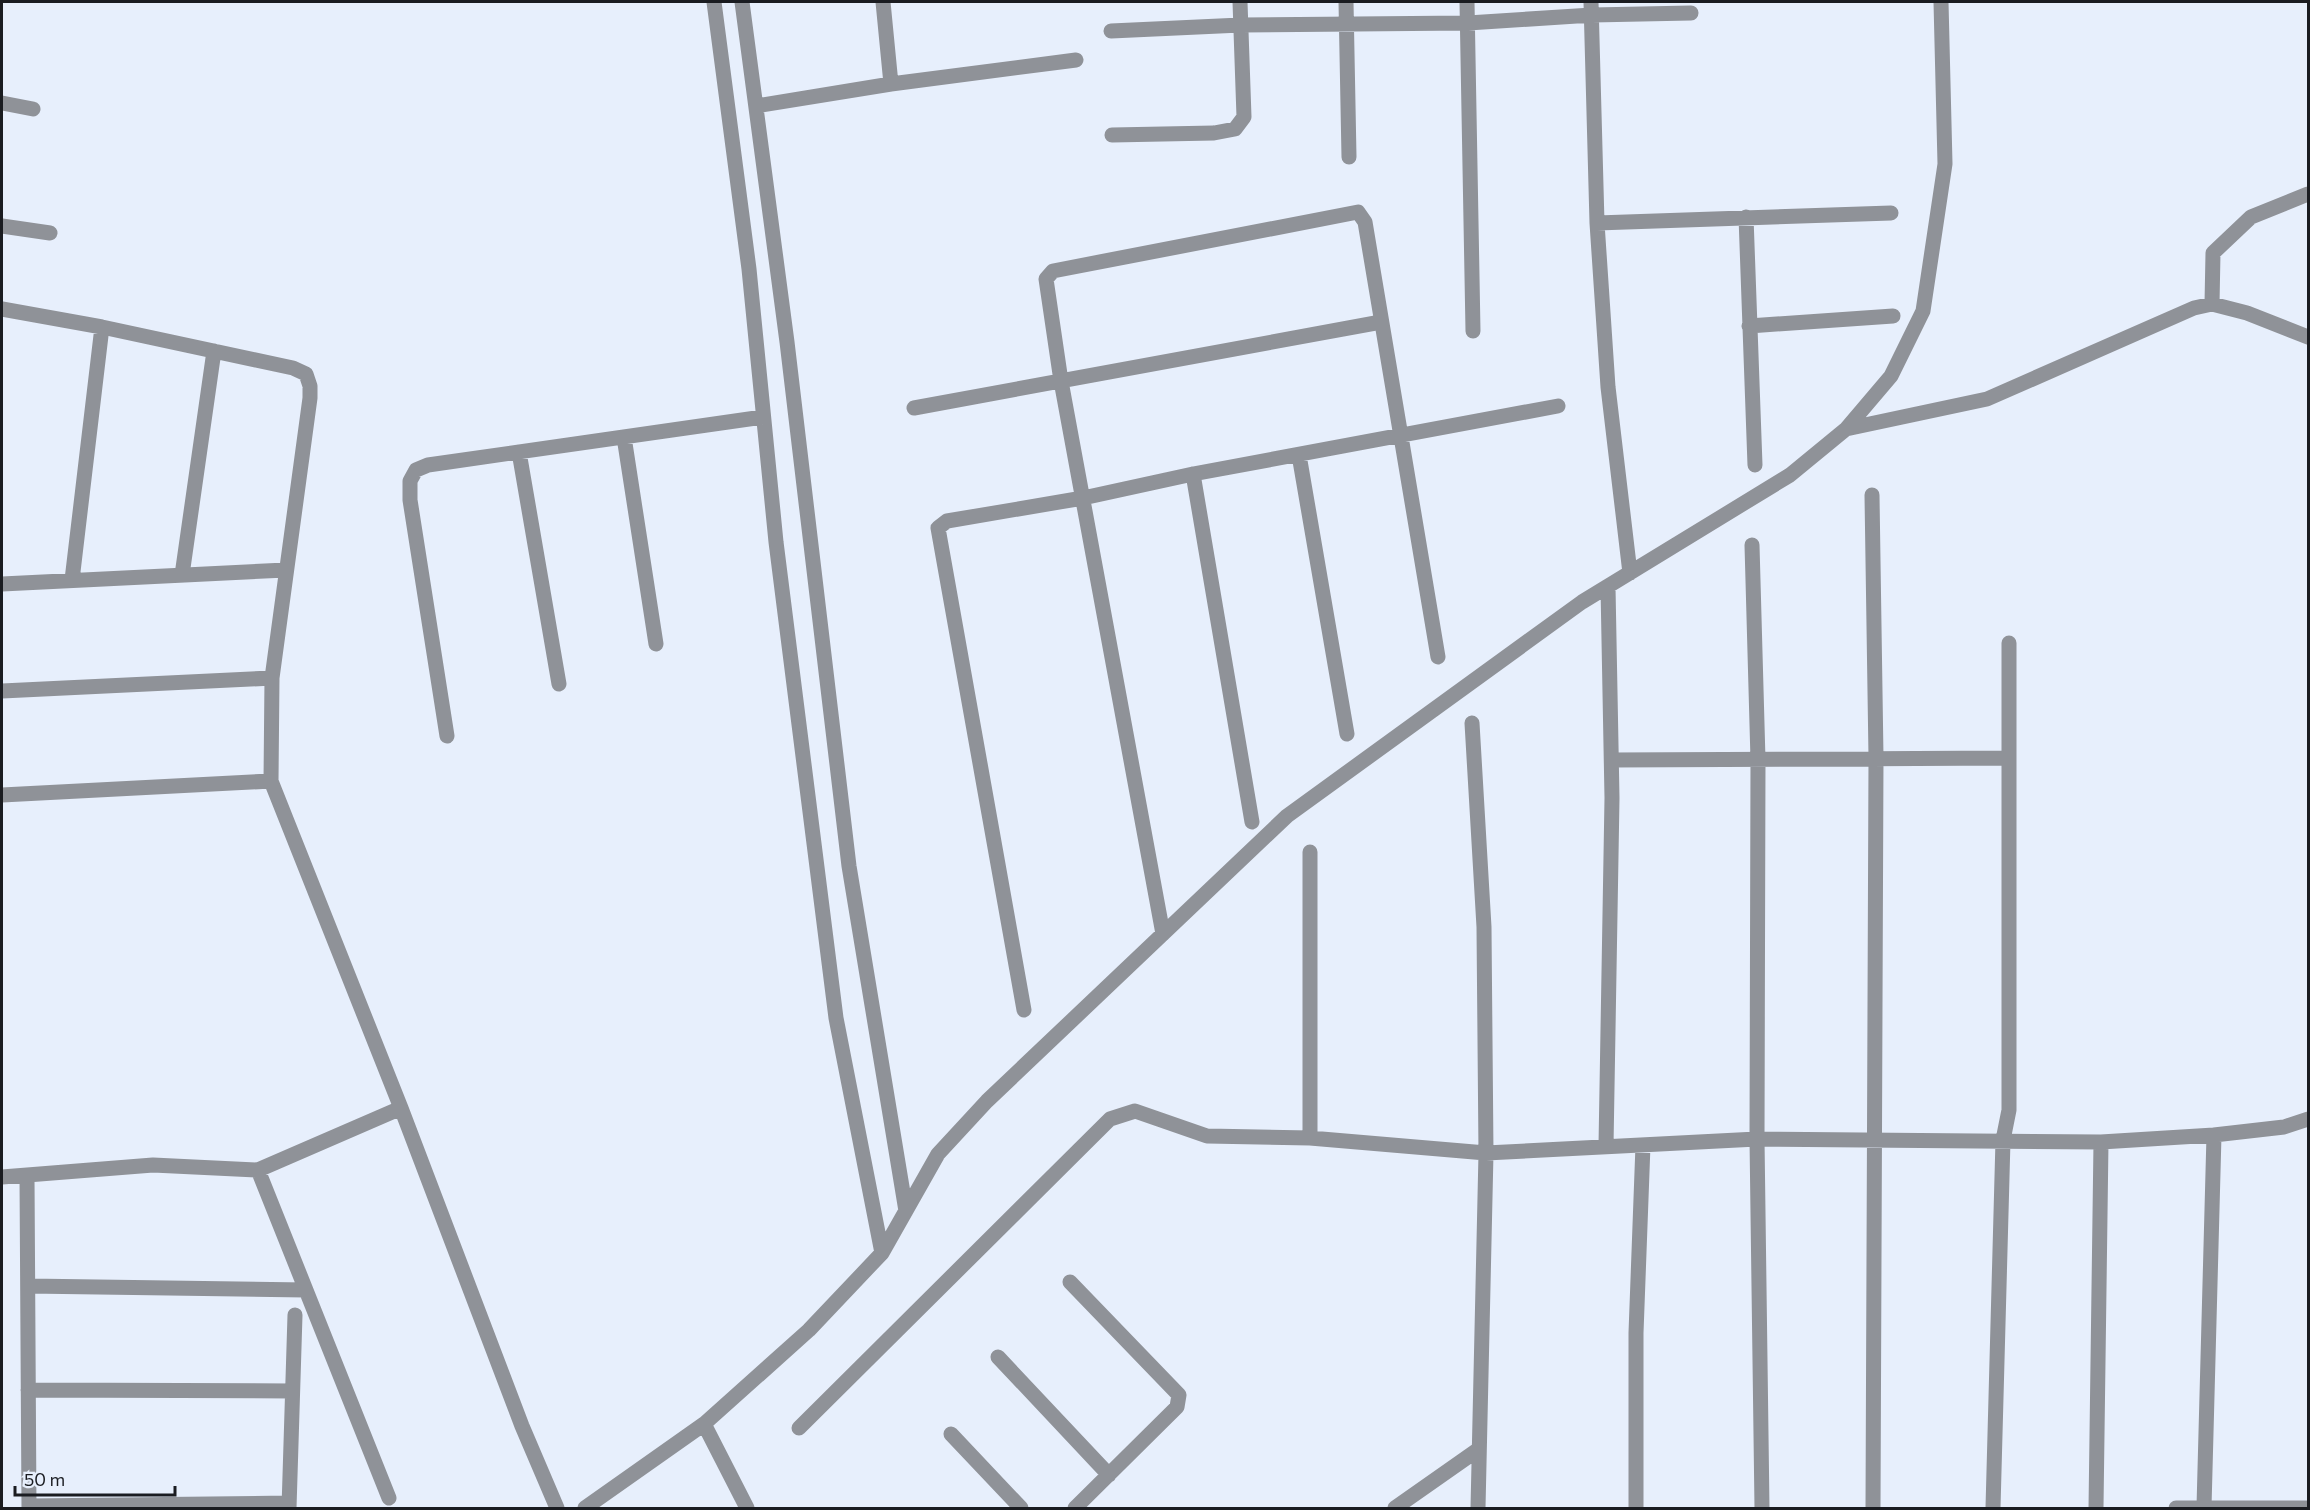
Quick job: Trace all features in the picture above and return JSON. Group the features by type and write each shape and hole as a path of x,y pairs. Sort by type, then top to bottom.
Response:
{"street":[{"path":"714,2 748,269 776,542 836,1018 882,1253"},
{"path":"742,2 787,342 849,866 906,1211"},
{"path":"883,2 891,84"},
{"path":"1112,135 1214,133 1235,129 1244,117 1240,2"},
{"path":"1346,2 1349,157"},
{"path":"1467,2 1473,331"},
{"path":"585,1509 704,1424 810,1330 882,1253 938,1154 987,1101 1287,816 1582,602 1790,476 1846,429 1891,376 1923,311 1946,164 1941,2"},
{"path":"1111,31 1241,25 1468,22 1592,8 1691,13"},
{"path":"1592,8 1597,223 1608,387 1630,573"},
{"path":"756,106 891,84 1076,60"},
{"path":"2,103 33,109"},
{"path":"2212,304 2213,254 2252,217 2308,194"},
{"path":"1163,934 1061,381 1046,279 1053,271 1358,212 1365,222 1438,657"},
{"path":"1597,223 1892,213"},
{"path":"1746,217 1755,465"},
{"path":"2,226 50,233"},
{"path":"1846,429 1987,399 2194,308 2212,304 2247,313 2308,337"},
{"path":"2,309 102,327 292,368 306,374 310,386 310,398 272,678 271,781 401,1108 522,1426 557,1509"},
{"path":"1749,326 1893,316"},
{"path":"914,408 1381,322"},
{"path":"72,580 102,327"},
{"path":"182,575 214,351"},
{"path":"1024,1010 938,528 947,521 1083,498 1193,474 1558,405"},
{"path":"447,736 410,500 410,481 416,470 428,465 764,417"},
{"path":"624,437 656,644"},
{"path":"519,452 560,684"},
{"path":"1299,455 1347,734"},
{"path":"1193,474 1252,822"},
{"path":"1872,495 1876,757 1873,1509"},
{"path":"1752,545 1758,760 1757,1139 1762,1509"},
{"path":"2,584 286,570"},
{"path":"1606,1146 1612,760 1608,587"},
{"path":"1993,1509 2003,1140 2009,1110 2008,643"},
{"path":"2,691 272,678"},
{"path":"1472,723 1484,927 1486,1153 1478,1509"},
{"path":"1612,760 2009,758"},
{"path":"2,795 271,781"},
{"path":"1310,852 1311,1138"},
{"path":"2,1177 153,1165 258,1170 401,1108"},
{"path":"799,1428 1110,1119 1135,1111 1207,1136 1311,1138 1486,1153 1757,1139 2101,1142 2214,1135 2284,1127 2308,1119"},
{"path":"2204,1507 2214,1135"},
{"path":"2096,1509 2101,1142"},
{"path":"1636,1509 1636,1333 1643,1145"},
{"path":"258,1170 389,1498"},
{"path":"27,1176 29,1507 289,1506 295,1315"},
{"path":"1070,1282 1179,1395 1177,1407 1075,1509"},
{"path":"28,1286 306,1290"},
{"path":"998,1357 1109,1475"},
{"path":"28,1390 292,1391"},
{"path":"704,1424 747,1509"},
{"path":"951,1434 1021,1509"},
{"path":"1395,1509 1479,1449"},
{"path":"2176,1509 2308,1508"}]}
